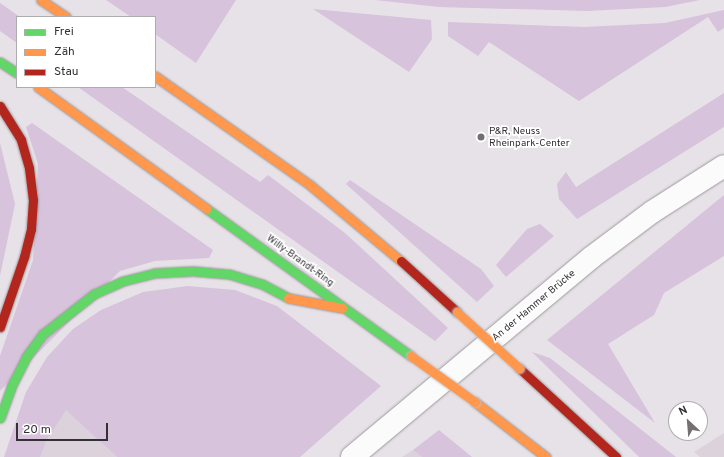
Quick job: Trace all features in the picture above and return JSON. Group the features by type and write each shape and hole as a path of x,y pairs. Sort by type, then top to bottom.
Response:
{"main road":[{"path":"41,0 65,16"},
{"path":"0,62 16,72"},
{"path":"156,77 310,185 364,228 616,457"},
{"name":"Willy-Brandt-Ring","path":"39,88 348,309 475,402 546,457"},
{"path":"0,106 21,140 29,168 33,200 31,229 24,257 0,327"},
{"path":"0,418 11,387 26,357 43,334 68,312 94,294 124,281 154,273 178,272 229,274 262,284 293,300 348,309"}],"street":[{"name":"An der Hammer Brücke","path":"352,457 592,257 652,212 724,166"}],"shaded area":[{"path":"106,0 236,0 196,63 156,35 156,16 130,16"},
{"path":"375,0 700,0 665,7 587,11 439,7"},
{"path":"0,3 19,16 16,16 16,42 0,31"},
{"path":"313,9 431,20 432,39 409,72"},
{"path":"724,10 724,28 718,32 708,17 579,101 489,42 478,56 448,36 448,22 584,27 665,23"},
{"path":"79,88 123,88 260,182 268,175 345,233 448,328 435,341"},
{"path":"724,93 724,127 577,219 559,199 557,184 566,172 576,187"},
{"path":"32,123 213,250 209,258 155,261 120,271 0,391 0,356 33,260 38,164 26,127"},
{"path":"0,143 15,204 0,276"},
{"path":"350,180 481,269 494,286 477,302 346,184"},
{"path":"724,195 724,256 664,293 654,315 608,344 655,423 547,340"},
{"path":"540,224 554,236 506,277 496,265 527,229"},
{"path":"188,286 235,290 277,306 381,386 300,457 117,457 66,410 47,440 40,457 4,457 26,392 47,357 73,329 101,310 143,292"},
{"path":"532,352 550,358 676,457 639,457"},
{"path":"66,409 117,457 40,457 47,440"},
{"path":"439,430 472,457 422,457 413,450"},
{"path":"724,433 724,457 700,457 694,452"},
{"path":"413,450 422,457 402,457"}],"traffic: fast":[{"path":"0,62 16,72"},
{"path":"207,209 411,356"},
{"path":"0,418 11,387 26,357 43,334 94,294 123,281 154,273 193,271 229,274 262,284 288,298"}],"traffic: slow":[{"path":"41,0 65,16"},
{"path":"156,77 310,185 401,261"},
{"path":"39,88 207,209"},
{"path":"288,298 342,308"},
{"path":"457,312 519,368"},
{"path":"411,356 475,402"},
{"path":"475,402 546,457"}],"traffic: jam":[{"path":"0,106 21,140 29,168 33,200 31,229 24,257 0,327"},
{"path":"401,261 457,312"},
{"path":"519,368 616,457"}],"place":[{"name":"P&R, Neuss Rheinpark-Center","path":"481,137"}]}
